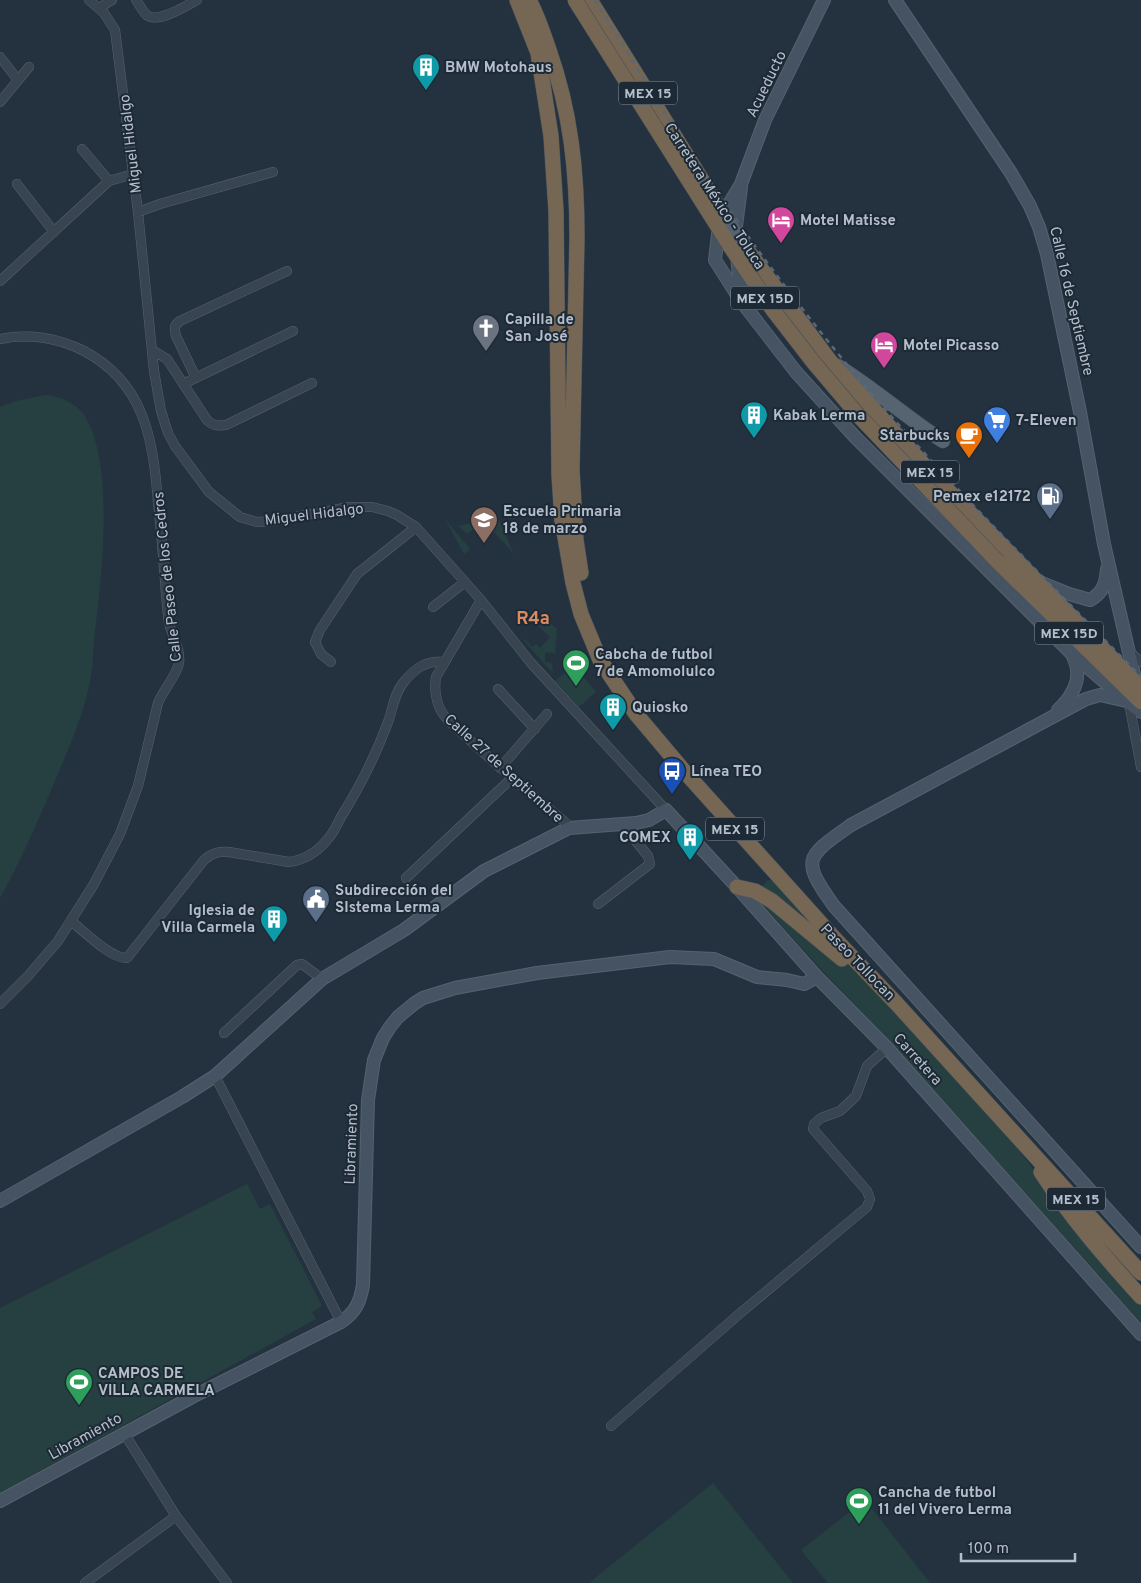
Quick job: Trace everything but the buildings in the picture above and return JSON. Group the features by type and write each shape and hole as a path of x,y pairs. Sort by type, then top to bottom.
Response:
{"highway":[{"name":"MEX 15","path":"517,0 538,53 551,136 556,228 559,475 562,520 573,583 581,614 591,640"},
{"path":"530,0 555,67 573,144 577,228 573,500 579,566 589,610 591,640"},
{"name":"MEX 15D","path":"575,0 736,254 773,310 814,363 858,415 1135,703"},
{"name":"Carretera México - Toluca","path":"590,0 705,185"},
{"name":"Carretera México - Toluca","path":"745,247 830,361 934,476 1138,686"},
{"name":"Paseo Tollocan","path":"591,640 600,660 636,714 690,778 1141,1273"},
{"path":"737,887 755,891 772,901 897,1004"},
{"path":"1020,1139 1058,1198 1106,1258 1141,1297"}],"main road":[{"name":"Acueducto","path":"741,184 764,120 824,0"},
{"name":"Calle 16 de Septiembre","path":"895,0 1011,173 1030,206 1039,227 1047,254 1080,412 1108,559 1138,686"},
{"path":"741,184 726,209 719,226 715,260 741,301 796,372 855,437 1072,654 1135,703 1141,712"},
{"path":"741,184 736,226 741,301"},
{"name":"Carretera México - Toluca","path":"705,185 745,247"},
{"path":"830,361 862,381 917,425 943,441"},
{"path":"1034,579 1069,594 1090,600 1097,596 1104,588 1108,559"},
{"path":"1046,719 1061,707 1076,685 1077,670 1072,654"},
{"path":"1135,703 1100,695 1086,699 1046,719 850,826 822,845 816,852 812,865 822,888 834,906 1141,1247"},
{"path":"0,1201 182,1097 215,1076 322,979 404,930 484,871 569,828 622,825 649,820 666,810"},
{"name":"Carretera","path":"666,810 817,977 887,1048 1141,1334"},
{"name":"Libramiento","path":"0,1501 124,1433 351,1316 361,1298 363,1285 368,1100 374,1060 382,1038 398,1017 415,1003 454,988 537,973 670,957 714,959 757,977 804,984 817,977"}],"street":[{"name":"Miguel Hidalgo","path":"89,0 110,20 115,30 138,212 152,350 161,411 168,433 175,446 209,492 240,517 257,522 273,521 349,507 372,507 398,515 416,527 481,600 531,662 666,810"},
{"path":"99,8 112,0"},
{"path":"136,0 144,13 154,18 161,18 197,0"},
{"path":"0,57 18,80"},
{"path":"0,102 29,68"},
{"path":"82,149 109,181"},
{"path":"138,212 273,172"},
{"path":"0,281 109,181 133,174"},
{"path":"17,184 54,232"},
{"path":"196,378 176,336 175,324 287,271"},
{"path":"183,384 293,332"},
{"name":"Calle Paseo de los Cedros","path":"0,339 49,338 76,347 101,361 119,377 128,388 143,415 155,460 168,618 178,650 179,664 178,669 162,692 158,703 138,786 120,834 94,884 45,958 0,1004"},
{"path":"152,350 167,359 207,420 211,424 218,426 226,425 312,383"},
{"path":"330,662 321,654 315,642 320,630 357,574 416,527"},
{"path":"433,607 465,582"},
{"name":"Calle 27 de Septiembre","path":"481,600 436,677 434,686 442,713 500,768 566,823 569,828"},
{"path":"1130,652 1141,662"},
{"path":"71,921 107,950 121,958 127,958 204,860 212,854 222,851 289,862 298,861 312,854 328,839 349,804 382,736 396,695 402,684 423,664 435,661 444,662"},
{"path":"498,689 535,729"},
{"path":"1135,703 1141,767"},
{"path":"500,768 548,714"},
{"path":"406,878 512,778"},
{"path":"598,904 650,864 648,856 622,825"},
{"path":"224,1033 297,965 302,964 322,979"},
{"path":"612,1426 738,1315 867,1206 870,1199 867,1190 814,1129 814,1124 821,1118 840,1111 856,1096 867,1066 887,1048"},
{"path":"215,1076 341,1322"},
{"path":"124,1433 176,1516 227,1583"},
{"path":"85,1583 176,1516"}],"green space":[{"path":"45,395 63,399 79,409 86,418 95,440 103,495 104,526 100,588 92,671 79,722 40,816 0,898 0,407 16,401"},
{"path":"498,518 514,554 484,521 467,534 458,526"},
{"path":"445,519 470,549 464,554"},
{"path":"540,622 545,627 549,622 557,629 555,653 545,652 545,662 552,663 553,673 524,641 525,639 532,647 536,644 540,648 550,637 537,625"},
{"name":"Cabcha de futbol 7 de Amomolulco","path":"574,666 596,692 579,707 555,681"},
{"path":"768,880 777,881 881,989 1019,1150 1141,1301 1141,1323 759,901 761,887"},
{"name":"CAMPOS DE VILLA CARMELA","path":"247,1184 260,1209 270,1204 322,1306 312,1312 316,1319 0,1493 0,1308"},
{"path":"713,1483 793,1583 589,1583"},
{"name":"Cancha de futbol 11 del Vivero Lerma","path":"865,1500 930,1583 828,1583 801,1550"}],"railway":[{"path":"595,0 713,187 769,265 827,340 940,470 1141,677"}],"place":[{"name":"BMW Motohaus","path":"426,91"},
{"name":"Motel Matisse","path":"781,244"},
{"name":"Capilla de San José","path":"486,352"},
{"name":"Motel Picasso","path":"884,369"},
{"name":"Kabak Lerma","path":"754,439"},
{"name":"7-Eleven","path":"997,444"},
{"name":"Starbucks","path":"969,459"},
{"name":"Pemex e12172","path":"1050,520"},
{"name":"Escuela Primaria 18 de marzo","path":"484,544"},
{"name":"Cabcha de futbol 7 de Amomolulco","path":"576,687"},
{"name":"Quiosko","path":"613,731"},
{"name":"Línea TEO","path":"672,795"},
{"name":"COMEX","path":"690,861"},
{"name":"Subdirección del SIstema Lerma","path":"316,923"},
{"name":"Iglesia de Villa Carmela","path":"274,943"},
{"name":"CAMPOS DE VILLA CARMELA","path":"79,1406"},
{"name":"Cancha de futbol 11 del Vivero Lerma","path":"859,1525"}],"district":[{"name":"R4a","path":"533,618"}]}
